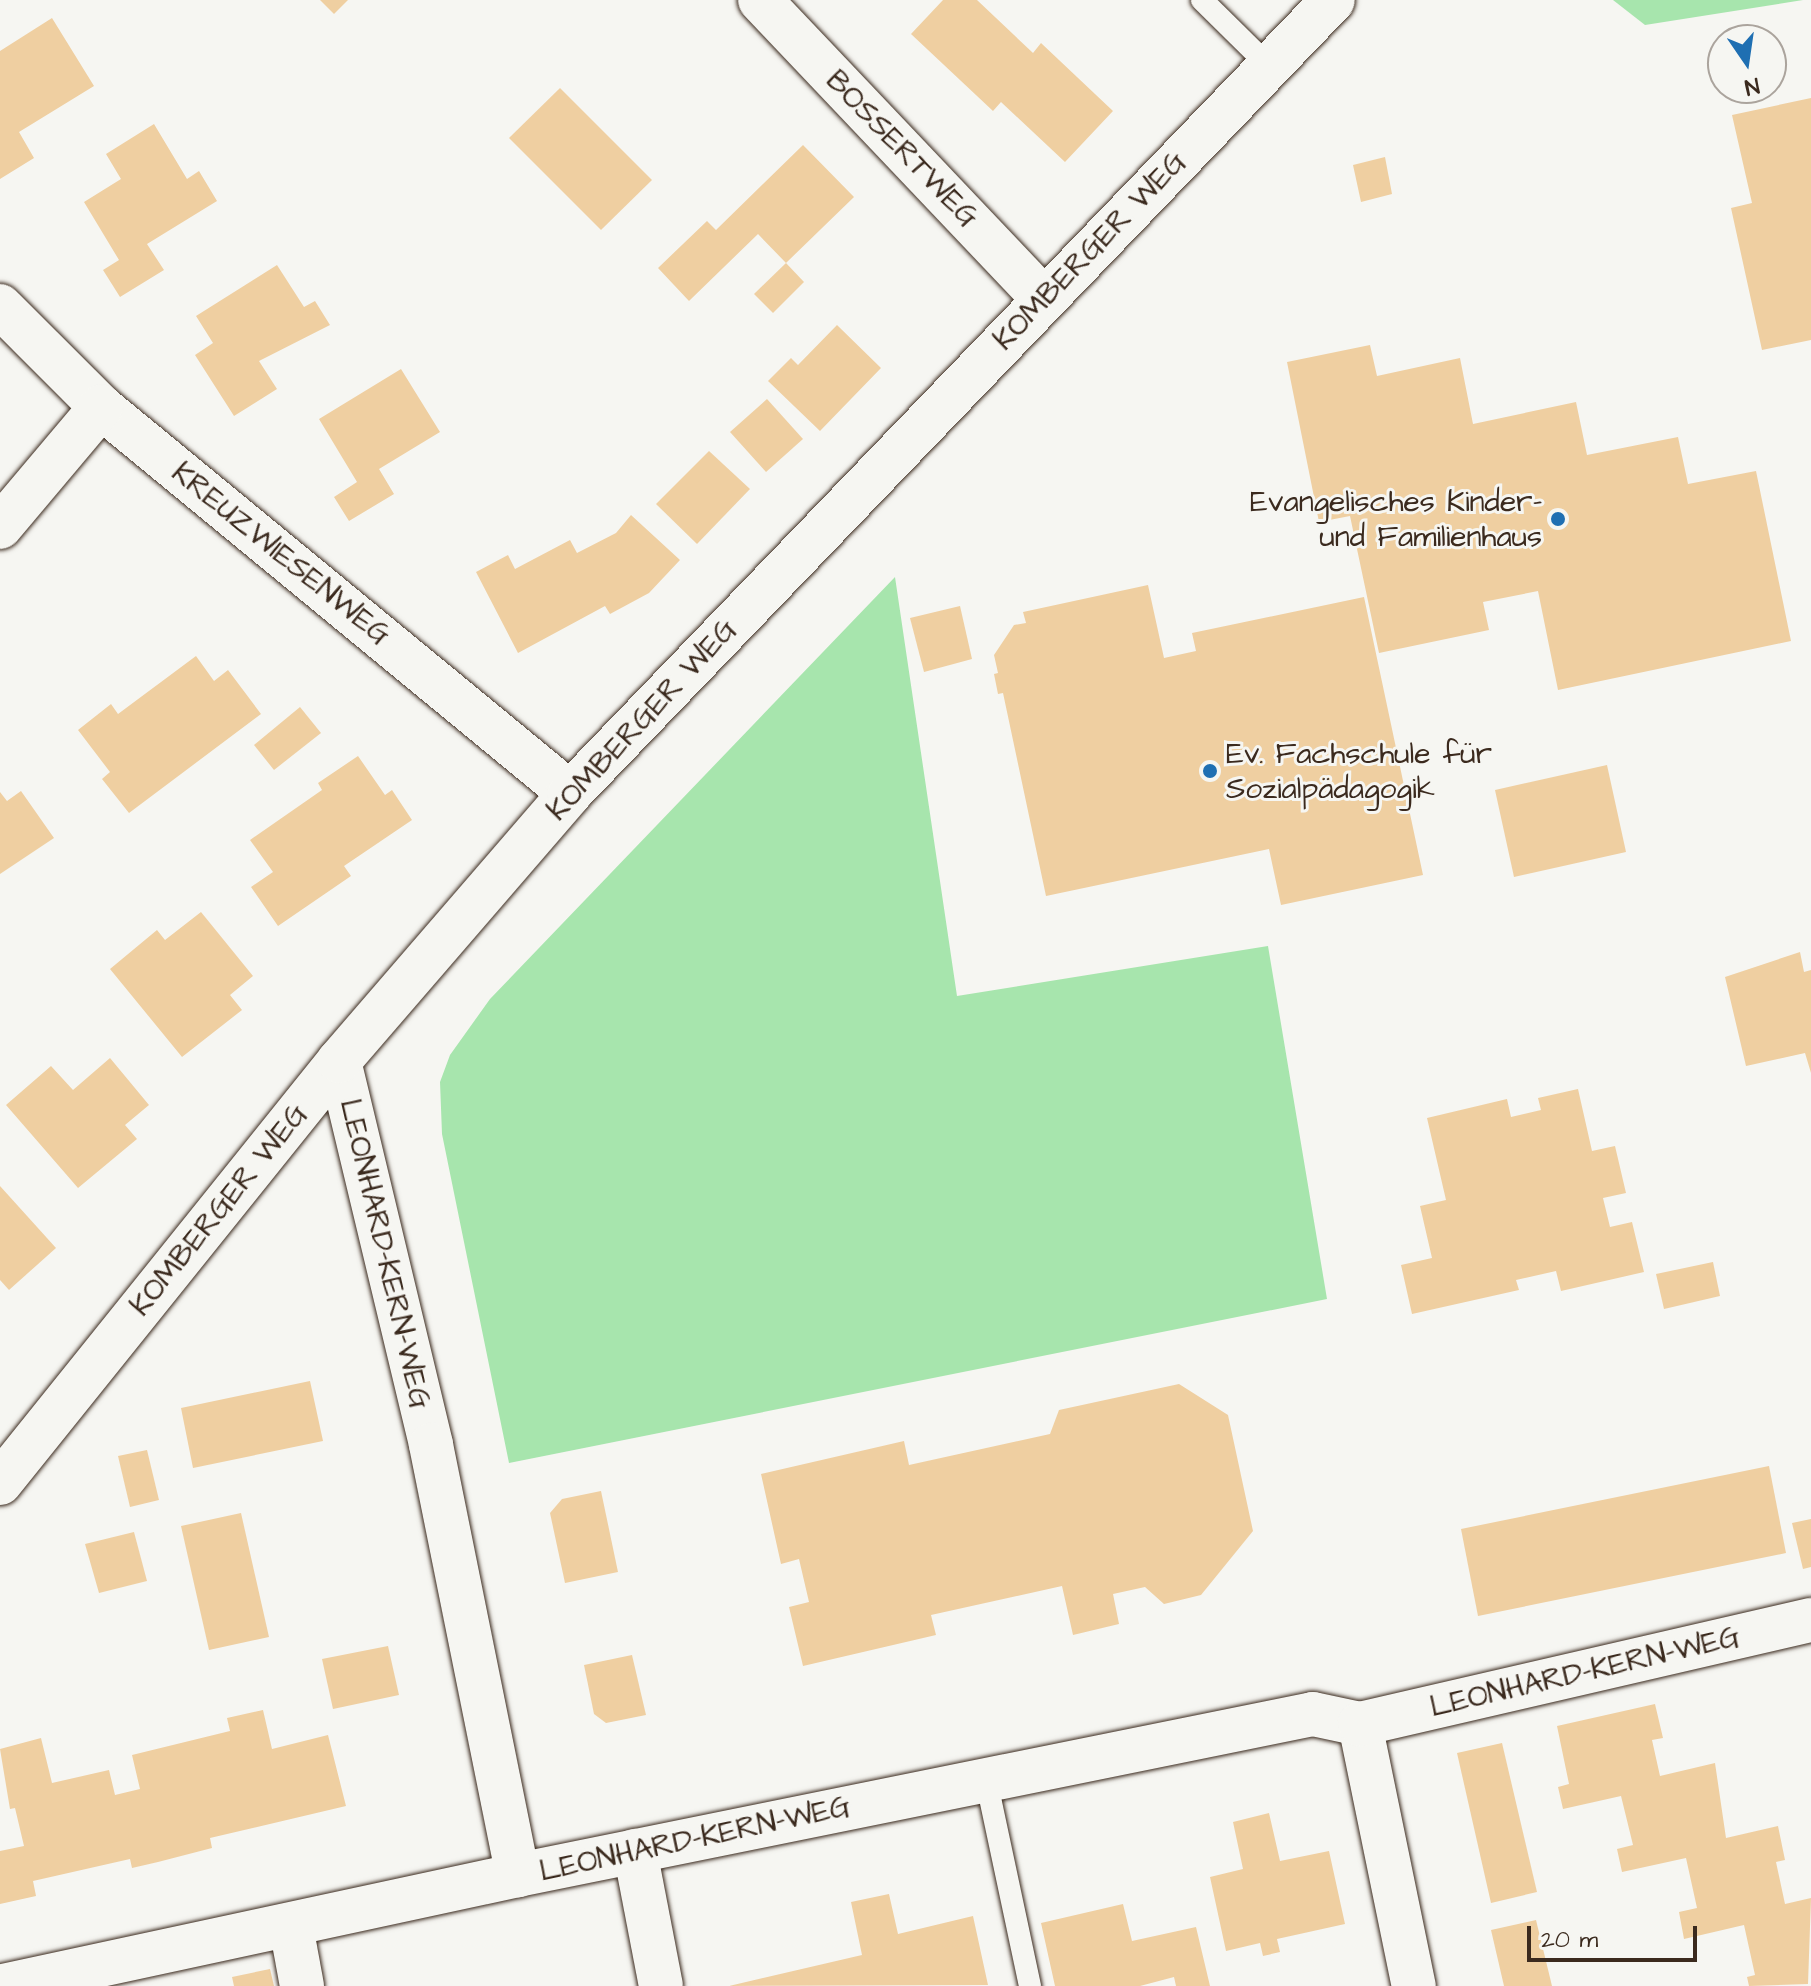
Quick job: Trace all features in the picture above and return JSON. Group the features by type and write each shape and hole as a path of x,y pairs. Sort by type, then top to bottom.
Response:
{"street":[{"name":"BOSSERTWEG","path":"760,0 1043,298"},
{"name":"KOMBERGER WEG","path":"0,1483 339,1061 570,793 1333,0"},
{"name":"KREUZWIESENWEG","path":"0,306 101,407 570,793"},
{"path":"0,527 101,407"},
{"name":"LEONHARD-KERN-WEG","path":"339,1061 431,1445 518,1875 1313,1714 1360,1724 1811,1620"},
{"path":"1360,1724 1414,1986"},
{"path":"635,1851 661,1986"},
{"path":"3,1986 518,1875"},
{"path":"291,1926 302,1986"}],"lane":[{"path":"1202,0 1269,66"},
{"path":"986,1779 1030,1986"}],"green space":[{"path":"1613,0 1803,0 1645,25"},
{"path":"895,577 957,996 1268,946 1327,1299 509,1463 442,1134 440,1082 450,1055 490,999"}],"building":[{"path":"320,0 348,0 334,14"},
{"path":"943,0 977,0 1033,53 1041,43 1113,111 1065,162 1001,102 993,111 911,34"},
{"path":"52,18 94,86 19,132 34,158 0,179 0,51"},
{"path":"560,88 652,180 601,230 509,138"},
{"path":"1811,98 1811,340 1762,350 1731,208 1752,203 1732,115"},
{"path":"154,124 187,179 199,171 217,201 147,244 164,270 120,297 103,270 119,260 84,202 121,179 106,154"},
{"path":"803,145 854,197 786,263 758,234 689,301 658,268 707,221 716,230"},
{"path":"1385,157 1392,194 1361,202 1353,165"},
{"path":"786,263 804,282 773,313 754,294"},
{"path":"277,265 304,307 315,301 330,325 259,361 277,389 234,416 195,355 213,343 196,316"},
{"path":"837,325 881,368 820,431 768,381 791,358 798,365"},
{"name":"Evangelisches Kinder- und Familienhaus","path":"1370,345 1377,376 1460,358 1473,424 1576,402 1587,455 1678,437 1688,484 1756,471 1791,641 1558,690 1538,591 1483,602 1489,630 1379,653 1350,516 1319,522 1287,362"},
{"path":"401,369 440,432 379,469 394,494 349,521 334,497 357,482 319,419"},
{"path":"767,399 803,439 766,472 730,432"},
{"path":"709,451 750,489 697,544 656,504"},
{"path":"631,515 680,560 649,593 610,614 605,606 518,653 476,572 508,555 515,569 570,540 577,553 616,533"},
{"name":"Ev. Fachschule für Sozialpädagogik","path":"1148,585 1164,658 1196,651 1192,633 1364,597 1423,875 1281,905 1269,849 1046,896 1003,693 998,694 994,655 1014,625 1026,623 1023,612"},
{"path":"960,606 972,659 924,672 910,618"},
{"path":"196,656 214,681 228,670 261,714 129,813 102,779 110,772 78,730 111,704 118,714"},
{"path":"300,707 321,733 274,770 254,745"},
{"path":"358,756 385,795 392,790 412,820 344,866 351,876 278,926 251,887 273,872 250,840 322,790 318,783"},
{"path":"1607,765 1626,852 1514,877 1495,790"},
{"path":"21,791 54,838 0,874 0,792 7,801"},
{"path":"201,912 253,976 230,995 242,1010 182,1057 110,969 157,930 165,940"},
{"path":"1800,952 1804,972 1811,970 1811,1073 1805,1053 1746,1066 1725,977"},
{"path":"110,1058 149,1105 125,1125 137,1139 78,1188 6,1105 51,1066 73,1090"},
{"path":"1578,1089 1592,1151 1615,1146 1626,1193 1603,1198 1610,1227 1632,1222 1644,1272 1561,1291 1556,1271 1516,1280 1519,1290 1412,1314 1401,1265 1432,1258 1420,1206 1446,1200 1427,1118 1507,1099 1511,1117 1541,1110 1538,1098"},
{"path":"0,1186 56,1248 9,1290 0,1280"},
{"path":"1713,1262 1720,1296 1664,1309 1656,1274"},
{"path":"310,1381 323,1441 193,1468 181,1408"},
{"path":"1179,1384 1228,1415 1253,1531 1201,1595 1164,1604 1145,1587 1113,1594 1119,1624 1073,1635 1062,1586 931,1615 936,1635 803,1666 789,1607 809,1602 799,1559 781,1564 761,1474 904,1441 909,1465 1050,1434 1059,1410"},
{"path":"147,1450 159,1500 130,1507 118,1456"},
{"path":"1769,1466 1786,1553 1478,1616 1461,1529"},
{"path":"601,1491 618,1572 565,1583 550,1513 562,1499"},
{"path":"241,1513 269,1637 209,1650 181,1526"},
{"path":"1811,1519 1811,1567 1803,1569 1792,1523"},
{"path":"134,1532 147,1581 99,1593 85,1544"},
{"path":"388,1646 399,1695 333,1709 322,1659"},
{"path":"632,1655 646,1715 606,1723 594,1714 584,1665"},
{"path":"1655,1704 1663,1738 1652,1740 1660,1776 1715,1763 1726,1838 1778,1826 1785,1860 1776,1862 1785,1904 1811,1898 1808,1984 1749,1986 1747,1977 1755,1975 1744,1925 1684,1939 1679,1912 1697,1908 1686,1858 1622,1872 1617,1849 1633,1845 1621,1796 1563,1809 1558,1787 1569,1784 1557,1726"},
{"path":"263,1710 272,1749 328,1735 346,1806 210,1838 212,1848 158,1862 132,1868 130,1859 33,1881 36,1896 0,1904 0,1851 24,1846 15,1808 10,1809 0,1749 41,1738 52,1783 109,1770 115,1795 140,1789 132,1755 230,1731 227,1718"},
{"path":"1502,1743 1537,1892 1491,1903 1457,1753"},
{"path":"1269,1813 1280,1861 1329,1851 1345,1924 1277,1939 1280,1952 1263,1956 1260,1943 1226,1951 1210,1877 1243,1869 1233,1822"},
{"path":"889,1894 898,1934 973,1916 988,1985 729,1986 862,1955 851,1902"},
{"path":"1123,1904 1132,1941 1196,1927 1210,1986 1176,1986 1174,1977 1140,1986 1055,1986 1041,1923"},
{"path":"1536,1920 1552,1986 1504,1986 1491,1930"},
{"path":"270,1969 274,1986 234,1986 232,1977"}],"place":[{"name":"Evangelisches Kinder- und Familienhaus","path":"1558,519"},
{"name":"Ev. Fachschule für Sozialpädagogik","path":"1210,771"}]}
